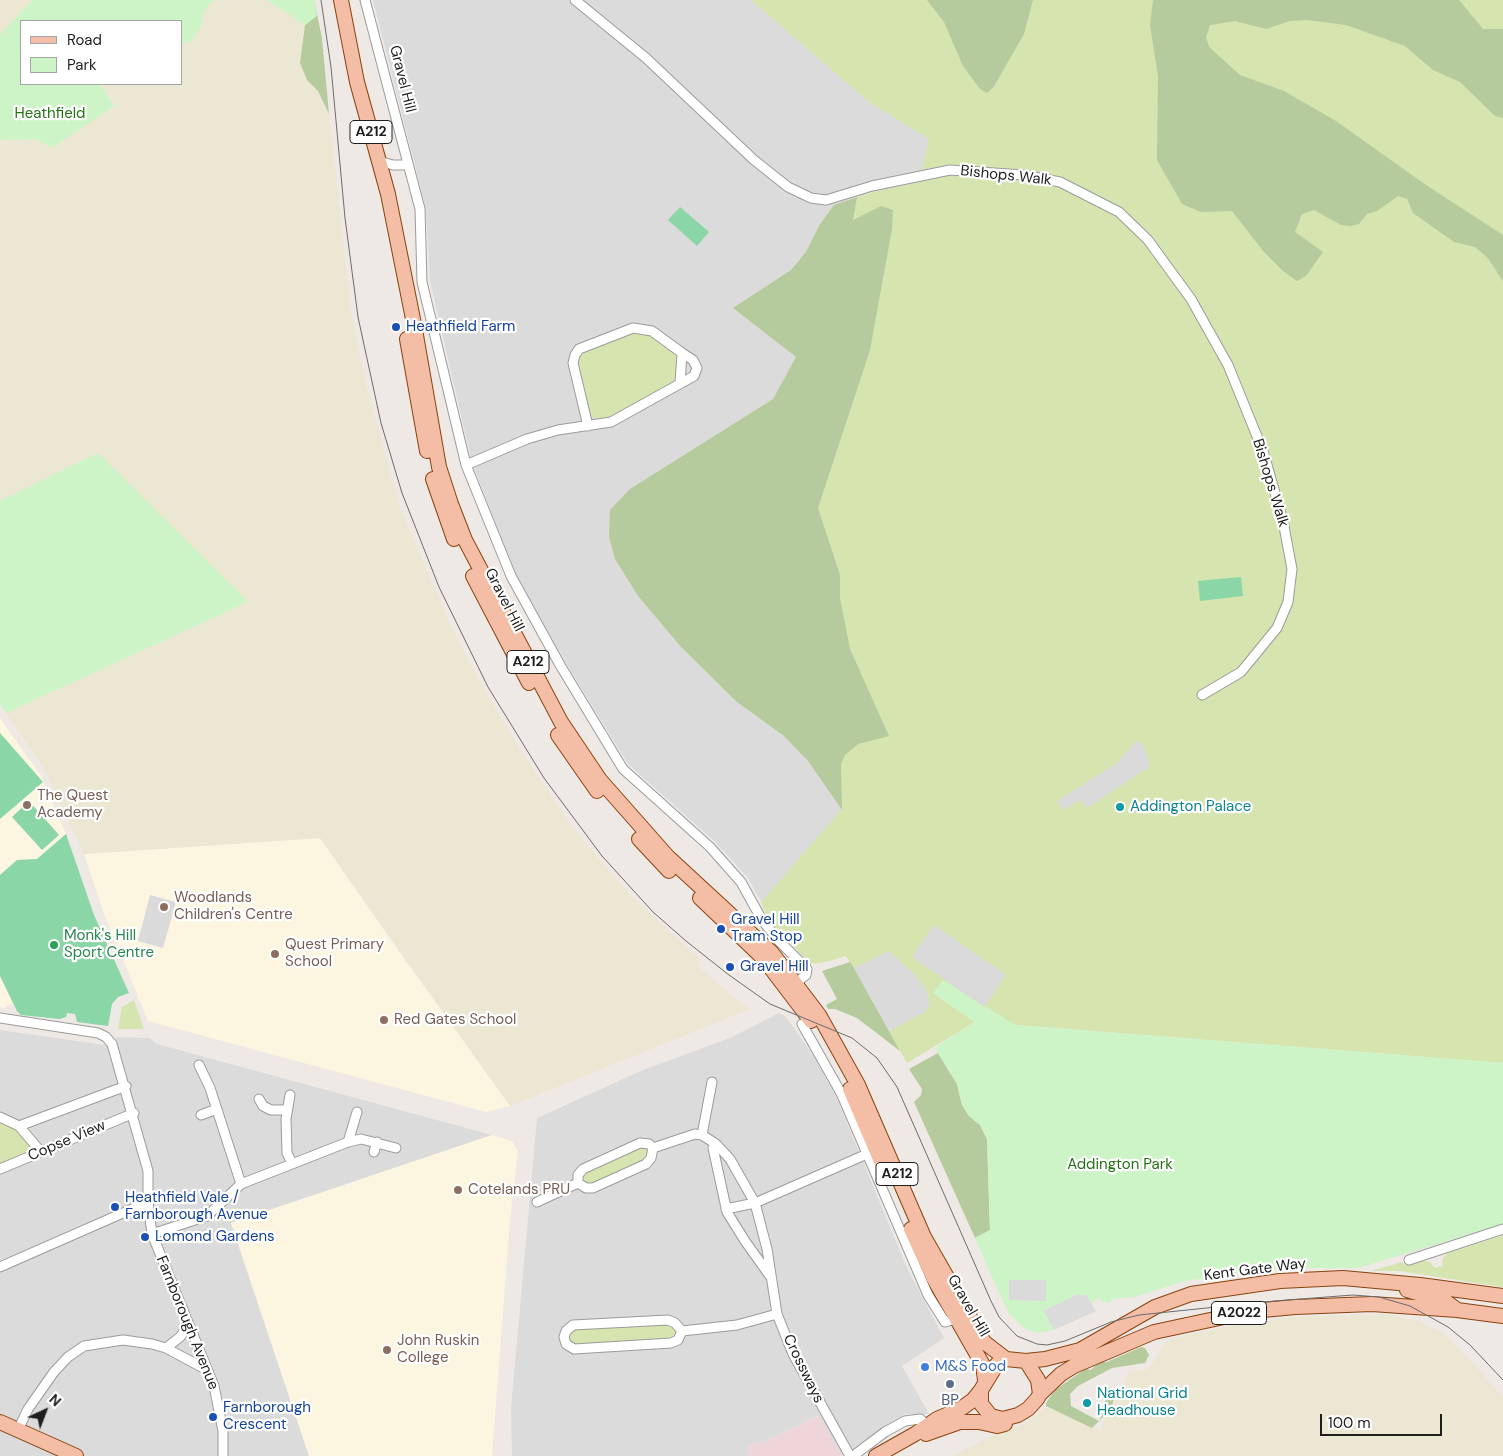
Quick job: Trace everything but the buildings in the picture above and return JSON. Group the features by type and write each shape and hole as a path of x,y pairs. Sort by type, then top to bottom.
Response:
{"main road":[{"name":"Gravel Hill","path":"341,0 357,82 379,161 402,264 439,467 450,504 466,540 548,700 586,761 620,804 675,863 801,979 858,1085 924,1237 984,1342 1006,1358"},
{"name":"Gravel Hill","path":"402,264 406,329 422,426 439,500 459,548 541,706 569,754 612,809 672,874 763,958 805,1011 824,1050 850,1090 915,1240 954,1320 983,1364 983,1385"},
{"name":"Kent Gate Way","path":"1026,1361 1045,1359 1080,1350 1155,1307 1191,1294 1280,1281 1343,1278 1394,1282 1503,1296"},
{"path":"1394,1282 1410,1292 1445,1301 1457,1310"},
{"name":"A2022","path":"1040,1394 1061,1374 1092,1357 1154,1332 1220,1316 1295,1307 1344,1304 1457,1310 1503,1316"},
{"path":"876,1456 927,1425 970,1403 996,1364 1006,1358 1026,1361 1036,1375 1040,1394 1028,1408 1003,1425 960,1422 926,1434 915,1434"},
{"path":"983,1385 981,1404 991,1416 1003,1419 1018,1415"},
{"path":"0,1422 76,1456"}],"street":[{"name":"Gravel Hill","path":"365,0 420,209 422,282 466,465 510,576 560,665 623,769 710,848 741,882 762,920 779,941 804,964 808,972 801,979"},
{"name":"Bishops Walk","path":"575,0 646,58 754,160 788,187 811,198 826,200 872,186 950,170 1024,176 1060,182 1119,212 1148,240 1191,299 1228,365 1263,451 1283,522 1292,569 1288,602 1277,628 1241,672 1202,696"},
{"path":"379,161 394,165 408,165"},
{"path":"466,465 527,439 558,430 588,426 611,422 694,376 697,368 693,360 652,331 642,328 633,328 580,349 575,355 573,363 588,426"},
{"path":"680,383 682,353"},
{"name":"Farnborough Avenue","path":"0,1018 98,1033 106,1037 112,1044 134,1113 148,1171 148,1202 152,1234 207,1370 219,1405 223,1456"},
{"name":"Gravel Hill","path":"802,1024 824,1050 928,1295 945,1322 954,1320"},
{"path":"198,1065 216,1109 241,1184"},
{"path":"653,1148 695,1134 702,1134 712,1082"},
{"path":"19,1126 126,1086"},
{"path":"290,1095 286,1110 287,1153 292,1163"},
{"path":"259,1099 263,1106 271,1110 286,1110"},
{"path":"201,1115 216,1109"},
{"path":"348,1142 357,1112"},
{"name":"Copse View","path":"0,1169 134,1113"},
{"path":"0,1117 19,1126 41,1152"},
{"name":"Crossways","path":"702,1134 716,1144 730,1159 755,1203 768,1249 770,1276 777,1314 793,1354 852,1456"},
{"path":"152,1234 207,1216 241,1184 348,1142 360,1139 396,1148"},
{"path":"374,1152 377,1142"},
{"path":"578,1183 578,1175 583,1169 640,1143 649,1144 653,1148"},
{"name":"Crossways","path":"716,1144 713,1148 726,1209 744,1242 770,1276"},
{"path":"578,1183 586,1188 593,1188 646,1164 651,1158 653,1148"},
{"path":"726,1209 755,1203 867,1154"},
{"path":"537,1202 578,1183"},
{"path":"0,1267 148,1202"},
{"path":"1409,1260 1503,1229"},
{"path":"1434,1251 1437,1262"},
{"path":"682,1331 737,1325 777,1314"},
{"path":"668,1320 675,1323 682,1331 678,1340 671,1343 574,1349 566,1344 564,1337 566,1331 573,1325 668,1320"},
{"path":"166,1348 180,1337 188,1326"},
{"path":"18,1430 28,1409 54,1372 68,1357 84,1346 123,1340 166,1348 207,1370"},
{"path":"852,1456 885,1432 905,1421 920,1419 927,1425"}],"shaded area":[{"path":"0,0 32,0 0,35"},
{"path":"216,0 267,0 305,25 300,64 307,80 318,91 329,114 351,311 365,380 400,508 450,624 484,689 523,754 576,832 631,896 701,960 697,966 750,1009 510,1106 320,838 84,854 46,772 6,713 248,602 98,453 0,501 0,140 36,139 114,106 101,85 182,85 182,44 187,43 200,28 203,14 210,3"},
{"path":"373,0 751,0 869,102 930,139 919,182 872,192 834,205 820,224 806,252 791,270 733,308 796,357 773,399 630,489 609,537 615,559 638,596 681,647 737,702 784,736 808,761 842,810 761,902 748,878 715,842 628,764 565,662 515,573 472,463 430,281 426,209"},
{"name":"The Quest Academy","path":"0,718 41,776 66,834 37,859 17,860 0,875"},
{"path":"1137,740 1144,747 1150,766 1087,808 1080,800 1064,810 1057,801 1117,763"},
{"path":"320,838 510,1106 486,1112 148,1021 103,911 84,854"},
{"path":"150,895 176,902 163,948 138,941"},
{"path":"934,925 1006,975 984,1007 912,957"},
{"path":"889,951 915,975 926,990 929,1006 925,1012 889,1031 854,968"},
{"path":"0,976 13,1003 4,1008 0,1007"},
{"path":"779,1013 786,1017 813,1055 835,1094 907,1268 944,1338 902,1366 929,1414 905,1414 842,1455 818,1416 762,1443 748,1445 749,1456 512,1456 511,1408 537,1118 643,1070 730,1038"},
{"path":"0,1030 105,1045 118,1037 150,1038 157,1044 492,1135 231,1223 309,1456 0,1456"},
{"name":"John Ruskin College","path":"492,1135 512,1141 518,1151 510,1220 492,1456 309,1456 231,1223"},
{"path":"1009,1280 1046,1280 1046,1301 1009,1300"},
{"path":"1076,1295 1087,1295 1096,1311 1054,1330 1043,1311"},
{"path":"1383,1314 1418,1321 1443,1333 1503,1397 1503,1456 952,1456 990,1437 1025,1424 1045,1407 1100,1429 1130,1371 1146,1370 1151,1366 1167,1340 1221,1328 1294,1317"},
{"path":"819,1416 842,1455 749,1456 748,1445 762,1443"}],"green space":[{"name":"Heathfield","path":"32,0 216,0 210,3 203,14 200,28 194,38 182,44 182,20 20,20 20,85 101,85 114,106 52,148 36,139 0,140 0,35"},
{"path":"267,0 314,0 317,16 305,25"},
{"path":"314,0 322,38 329,114 318,91 307,80 300,63 305,25 312,19"},
{"path":"751,0 1503,0 1503,1063 1015,1025 984,1007 933,993 975,1022 907,1063 846,956 826,962 810,964 767,918 761,902 842,809 808,761 784,736 737,702 681,647 638,596 615,559 609,537 610,510 630,489 773,399 796,357 733,308 791,270 806,252 820,224 834,205 872,192 919,182 929,139 869,102"},
{"path":"927,0 1033,0 1024,34 993,88 987,93 980,89 963,66 944,22"},
{"path":"1153,0 1459,0 1483,29 1503,29 1503,118 1495,116 1460,82 1433,70 1405,46 1346,25 1307,20 1290,21 1266,29 1235,21 1210,25 1206,37 1209,47 1240,75 1284,91 1336,121 1426,185 1503,235 1503,281 1488,258 1475,247 1454,242 1413,213 1407,199 1398,196 1377,211 1367,214 1359,224 1350,226 1341,225 1314,210 1302,214 1295,232 1323,252 1306,276 1297,281 1283,271 1264,252 1232,211 1201,212 1182,204 1157,160 1158,76 1150,25"},
{"path":"857,197 853,220 881,206 893,210 892,229 870,350 818,508 840,575 840,598 850,649 889,736 858,744 845,755 841,764 842,810 808,761 784,736 737,702 681,647 638,596 615,559 609,537 610,510 630,489 773,399 796,357 733,308 791,270 806,252 820,224 834,205"},
{"path":"680,207 709,232 697,246 668,220"},
{"path":"633,332 649,334 678,355 675,379 645,400 616,416 597,420 588,412 578,362 579,357 582,352"},
{"path":"98,453 248,602 6,713 0,704 0,501"},
{"path":"1241,577 1243,596 1200,601 1198,581"},
{"path":"0,733 43,782 0,819"},
{"path":"29,801 59,835 42,850 12,817"},
{"name":"Monk's Hill Sport Centre","path":"66,834 94,915 129,993 118,997 112,1004 108,1026 77,1022 75,1014 67,1013 66,1017 60,1019 21,1015 17,1011 0,976 0,875 17,860 37,859"},
{"path":"850,962 900,1051 857,1018 835,1009 828,1009 826,1005 837,999 822,971"},
{"name":"Addington Park","path":"943,980 1015,1025 1503,1063 1503,1224 1358,1268 1279,1268 1185,1281 1134,1297 1113,1299 1109,1303 1103,1302 1099,1298 1091,1303 1087,1295 1076,1295 1043,1311 1054,1330 1037,1333 1026,1329 1010,1315 975,1238 990,1230 987,1139 980,1125 969,1116 962,1105 957,1084 935,1048 974,1022 933,993"},
{"path":"134,1000 144,1029 118,1029 122,1007"},
{"path":"938,1053 957,1084 962,1105 969,1116 980,1125 987,1139 990,1230 975,1238 914,1102 921,1095 922,1089 909,1069"},
{"path":"0,1117 8,1119 41,1152 0,1169"},
{"path":"644,1147 650,1150 650,1157 597,1183 584,1185 581,1179 586,1173"},
{"path":"1503,1235 1503,1287 1399,1271 1371,1271 1402,1262 1404,1265 1423,1260 1431,1263 1435,1268 1442,1266 1443,1258 1448,1253"},
{"path":"666,1324 677,1330 673,1339 577,1345 571,1342 569,1338 572,1330 575,1329"},
{"path":"1141,1347 1145,1348 1149,1355 1145,1363 1112,1368 1078,1386 1070,1394 1071,1406 1099,1421 1092,1428 1046,1406 1055,1390 1086,1369 1091,1370 1099,1362 1107,1362"},
{"path":"1108,1387 1120,1391 1116,1394 1110,1410 1099,1421 1101,1417 1097,1415 1106,1399 1103,1389"}],"tram line":[{"path":"321,0 331,67 345,218 358,317 381,423 402,493 439,587 488,687 544,778 602,856 653,912 729,975 770,1004 852,1038 877,1058 897,1087 999,1317 1017,1336 1037,1344 1047,1345 1065,1341 1111,1322 1139,1315 1353,1295 1379,1297 1410,1306 1448,1327 1470,1345 1503,1380"}],"place":[{"name":"Heathfield Farm","path":"396,327"},
{"name":"The Quest Academy","path":"27,805"},
{"name":"Addington Palace","path":"1120,807"},
{"name":"Woodlands Children's Centre","path":"164,907"},
{"name":"Gravel Hill Tram Stop","path":"721,929"},
{"name":"Monk's Hill Sport Centre","path":"54,945"},
{"name":"Quest Primary School","path":"275,954"},
{"name":"Gravel Hill","path":"730,967"},
{"name":"Red Gates School","path":"384,1020"},
{"name":"Cotelands PRU","path":"458,1190"},
{"name":"Heathfield Vale / Farnborough Avenue","path":"115,1207"},
{"name":"Lomond Gardens","path":"145,1237"},
{"name":"John Ruskin College","path":"387,1350"},
{"name":"M&S Food","path":"925,1367"},
{"name":"BP","path":"950,1384"},
{"name":"National Grid Headhouse","path":"1087,1403"},
{"name":"Farnborough Crescent","path":"213,1417"}]}
